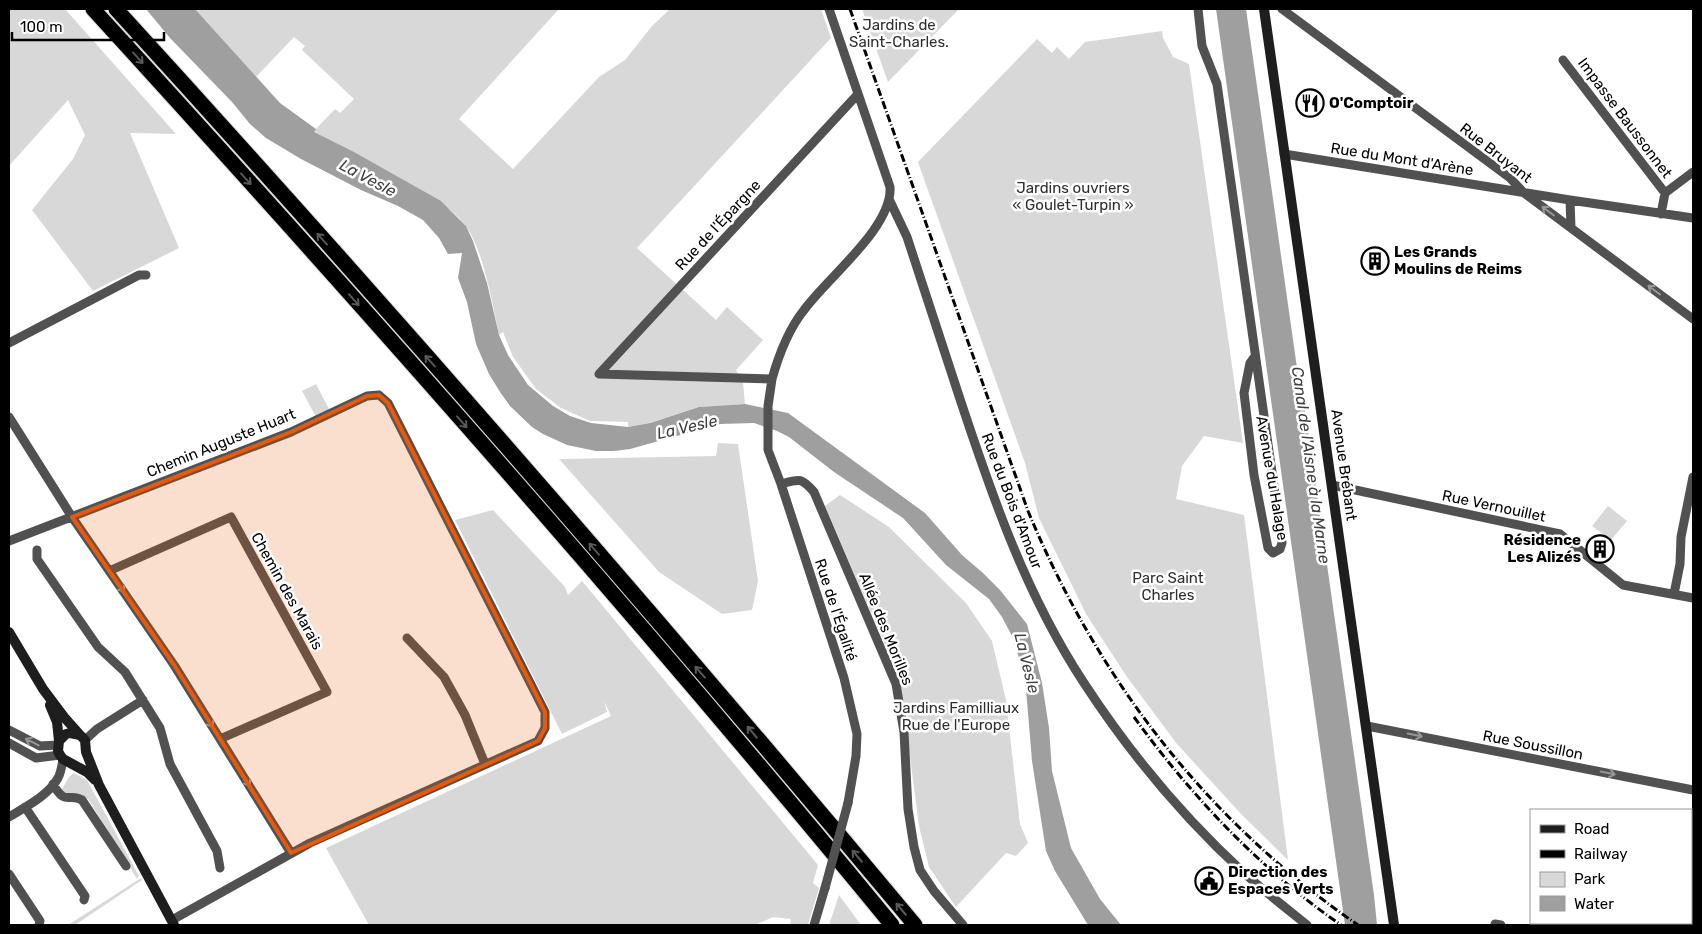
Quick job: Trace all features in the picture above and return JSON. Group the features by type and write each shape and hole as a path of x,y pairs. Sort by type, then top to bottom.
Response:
{"highway":[{"path":"93,9 173,96 446,403 613,596 892,925"},
{"path":"116,9 469,404 915,925"}],"main road":[{"name":"Avenue Brébant","path":"1264,9 1394,925"},
{"path":"9,632 43,689 82,737 99,785 173,923"},
{"path":"43,689 57,722 62,752 87,772 99,785"},
{"path":"62,752 66,734 70,733 82,737"},
{"path":"62,752 81,759 86,752"}],"street":[{"name":"Rue du Bois d'Amour","path":"830,9 888,177 890,187 889,199 902,222 990,490 1011,544 1046,616 1084,684 1123,739 1175,803 1246,875 1307,925"},
{"name":"Avenue du Halage","path":"1198,9 1202,46 1217,84 1282,542 1280,548 1273,553 1268,548 1254,475 1244,393 1250,363 1255,356"},
{"name":"Rue Bruyant","path":"1282,9 1510,178 1524,193 1693,320"},
{"name":"Impasse Baussonnet","path":"1563,60 1665,193"},
{"name":"Rue de l'Épargne","path":"772,379 599,374 858,94"},
{"name":"Rue du Mont d'Arène","path":"1284,154 1693,218"},
{"path":"1661,214 1665,193 1693,172"},
{"path":"772,379 784,343 803,310 871,234 882,216 889,199"},
{"path":"1570,200 1571,228"},
{"path":"9,343 138,275 146,275"},
{"name":"Rue de l'Égalité","path":"772,379 768,406 768,450 781,484 844,678 857,734 856,756 848,803 814,925"},
{"name":"Chemin Auguste Huart","path":"9,541 291,432 367,396 379,395 388,403 545,712 545,728 538,741 485,764"},
{"path":"9,417 72,517 174,665 291,853"},
{"path":"1674,594 1680,564 1681,537 1693,477"},
{"name":"Allée des Morilles","path":"781,484 796,480 805,482 814,492 896,684 904,732 908,809 920,870 934,891 963,925"},
{"name":"Rue Vernouillet","path":"1332,484 1560,534 1623,584 1693,598"},
{"name":"Chemin des Marais","path":"109,571 231,517 327,692 220,739"},
{"path":"37,550 37,559 98,647 125,672 160,728 170,764 217,852 220,868"},
{"path":"173,923 310,843 485,764 465,715 444,677 407,638"},
{"path":"82,737 142,700"},
{"name":"Rue Soussillon","path":"1367,726 1693,790"},
{"path":"9,730 40,746 62,752"},
{"path":"9,743 36,758 62,752"},
{"path":"9,817 42,796 58,778 62,752"},
{"path":"53,784 64,798 79,798 82,800 126,866"},
{"path":"26,807 85,896 84,900"},
{"path":"9,874 40,921 40,925"}],"highlighted area":[{"path":"379,395 388,403 545,712 545,728 538,741 291,853 174,665 72,517 291,432 367,396"}],"green space":[{"path":"9,9 65,9 176,134 130,133 179,248 93,291 32,210 73,159 85,135 68,100 9,166"},
{"path":"195,9 559,9 459,119 513,169 599,77 625,60 652,26 670,9 821,9 831,38 637,248 716,320 727,307 763,340 736,370 743,382 745,404 699,407 649,423 628,427 628,422 590,421 561,408 536,389 513,357 503,332 499,335 482,262 471,235 458,217 443,204 425,193 366,159 313,132 335,109 340,113 354,99 302,50 305,46 294,37 256,77"},
{"name":"Jardins de Saint-Charles.","path":"862,9 959,9 888,82"},
{"name":"Jardins ouvriers « Goulet-Turpin »","path":"1162,31 1163,38 1173,57 1189,64 1243,443 1204,436 1182,466 1176,499 1244,515 1288,860 1242,815 1177,744 1127,677 1086,614 1039,518 1025,463 918,162 1037,39 1052,53 1057,47 1069,59 1085,42"},
{"path":"316,384 330,411 316,417 302,391"},
{"path":"718,443 738,444 758,581 752,610 722,614 659,572 559,459 716,456"},
{"name":"Jardins Familliaux Rue de l'Europe","path":"840,495 889,527 966,603 992,641 1006,700 1020,824 1028,843 1016,856 1006,853 956,907 929,867 919,826 901,688 889,654 825,506"},
{"path":"1608,506 1627,521 1611,540 1592,526"},
{"path":"493,510 565,587 568,595 582,581 818,865 813,883 819,888 808,925 790,925 791,919 773,917 755,925 369,925 326,848 611,716 604,701 607,712 562,734 455,520"},
{"path":"74,773 87,780 139,876 137,879 89,800 82,795 73,797 61,791 69,777"},
{"path":"141,878 142,880 75,925 68,925"},
{"path":"839,895 861,925 829,925"}],"water":[{"name":"La Vesle","path":"146,9 195,9 280,103 316,129 314,132 354,152 441,201 466,226 473,241 487,283 499,335 508,355 528,385 553,406 570,416 591,423 628,427 650,423 699,407 745,404 788,413 925,513 962,555 1000,590 1027,624 1042,683 1049,728 1052,771 1071,848 1100,899 1121,925 1088,925 1055,871 1046,851 1032,761 1026,689 1021,664 1012,636 1002,617 989,599 946,565 903,518 834,472 789,437 754,423 720,424 630,449 614,451 596,451 567,445 532,427 510,406 500,392 489,374 476,344 467,302 458,278 462,253 448,254 439,238 423,220 301,159 266,138 250,124 232,102 170,38"},
{"name":"Canal de l'Aisne à la Marne","path":"1216,9 1246,9 1302,403 1304,403 1377,925 1345,925"}],"railway":[{"path":"850,9 1028,511 1056,573 1088,632 1123,689 1163,742 1206,793 1253,840 1303,884 1358,925"},
{"path":"1134,717 1179,775 1229,830 1283,880 1341,925"}],"place":[{"name":"O'Comptoir","path":"1310,103"},
{"name":"Les Grands Moulins de Reims","path":"1375,261"},
{"name":"Résidence Les Alizés","path":"1600,549"},
{"name":"Direction des Espaces Verts","path":"1209,881"}],"park label":[{"name":"Parc Saint Charles","path":"1168,586"}]}
